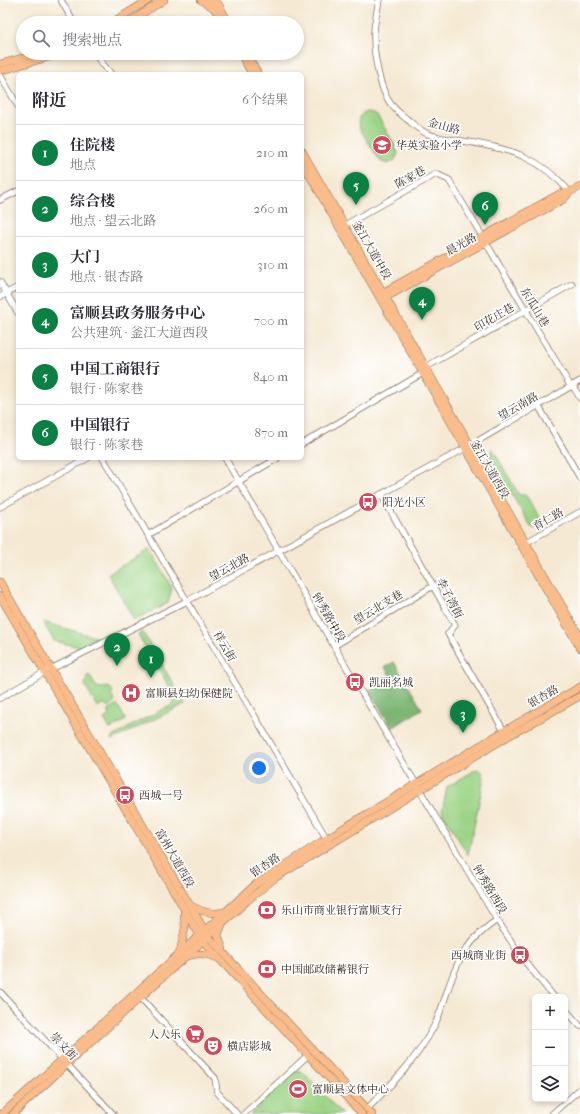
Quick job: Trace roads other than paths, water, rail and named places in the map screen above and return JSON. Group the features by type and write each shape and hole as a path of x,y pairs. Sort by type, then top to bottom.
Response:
{"main road":[{"path":"123,16 149,0"},
{"path":"139,16 164,0"},
{"path":"201,0 217,3"},
{"path":"209,0 217,3 225,16"},
{"path":"217,3 221,16"},
{"path":"0,64 23,60"},
{"path":"0,71 31,60"},
{"path":"244,60 251,72"},
{"path":"250,60 257,72"},
{"name":"釜江大道中段","path":"304,154 345,225 382,296"},
{"name":"釜江大道中段","path":"304,165 382,296"},
{"name":"晨光路","path":"382,296 484,240 561,193 570,192 580,187"},
{"name":"釜江大道西段","path":"382,296 580,648"},
{"name":"釜江大道西段","path":"468,447 527,542 580,637"},
{"name":"富州大道西段","path":"0,582 48,670 204,936 308,1055 367,1112"},
{"name":"富州大道西段","path":"0,596 48,670"},
{"name":"银杏路","path":"418,788 504,731 580,688"},
{"name":"银杏路","path":"204,936 224,912 256,884 418,788 580,696"},
{"name":"银杏路","path":"13,1114 64,1061 182,955 204,936 224,922 275,878 328,841"},
{"path":"224,912 208,914 186,906 182,955 201,954 223,958 218,935 224,922"},
{"name":"银杏路","path":"2,1114 140,997 182,955"},
{"name":"富州大道西段","path":"223,958 367,1112"}],"street":[{"path":"60,0 70,16"},
{"name":"金山路","path":"379,0 375,26 375,50 384,92 390,103 399,113 415,126 427,133 440,137 502,148 521,155 545,168 557,177 570,192"},
{"path":"100,60 109,72"},
{"path":"0,75 16,103"},
{"name":"陈家巷","path":"345,225 436,174 449,180 484,240"},
{"path":"0,200 16,192"},
{"name":"东瓜山巷","path":"484,240 525,311 580,398"},
{"path":"0,282 16,310"},
{"name":"印花庄巷","path":"304,443 424,370 572,284"},
{"path":"0,297 16,288"},
{"name":"望云南路","path":"468,447 580,381"},
{"path":"538,405 580,478"},
{"name":"望云北路","path":"0,698 48,670 187,601 468,447"},
{"path":"0,507 84,460"},
{"name":"祥云街","path":"104,460 328,841"},
{"name":"钟秀路中段","path":"226,460 418,788"},
{"path":"148,535 275,460"},
{"name":"李子湾街","path":"381,494 455,625 448,634 504,731"},
{"name":"育仁路","path":"527,542 580,512"},
{"name":"望云北支巷","path":"334,646 433,586"},
{"name":"钟秀路西段","path":"418,788 497,920 523,959 552,994"},
{"path":"367,1112 417,1054 435,1025 460,960 476,936 497,920"},
{"name":"崇文街","path":"0,992 113,1114"},
{"path":"140,997 215,1078 217,1092 237,1114"},
{"path":"568,1012 580,1026"},
{"path":"244,1114 308,1055"},
{"path":"552,1114 580,1089"}],"place":[{"name":"华英实验小学","path":"382,145"},
{"name":"中国工商银行","path":"356,205"},
{"name":"中国银行","path":"485,225"},
{"name":"富顺县政务服务中心","path":"422,320"},
{"name":"阳光小区","path":"368,502"},
{"name":"综合楼","path":"117,666"},
{"name":"住院楼","path":"151,678"},
{"name":"凯丽名城","path":"355,682"},
{"name":"富顺县妇幼保健院","path":"131,693"},
{"name":"大门","path":"463,733"},
{"name":"西城一号","path":"125,795"},
{"name":"乐山市商业银行富顺支行","path":"267,910"},
{"name":"西城商业街","path":"520,955"},
{"name":"中国邮政储蓄银行","path":"267,969"},
{"name":"人人乐","path":"195,1034"},
{"name":"横店影城","path":"213,1046"},
{"name":"富顺县文体中心","path":"298,1089"}]}
